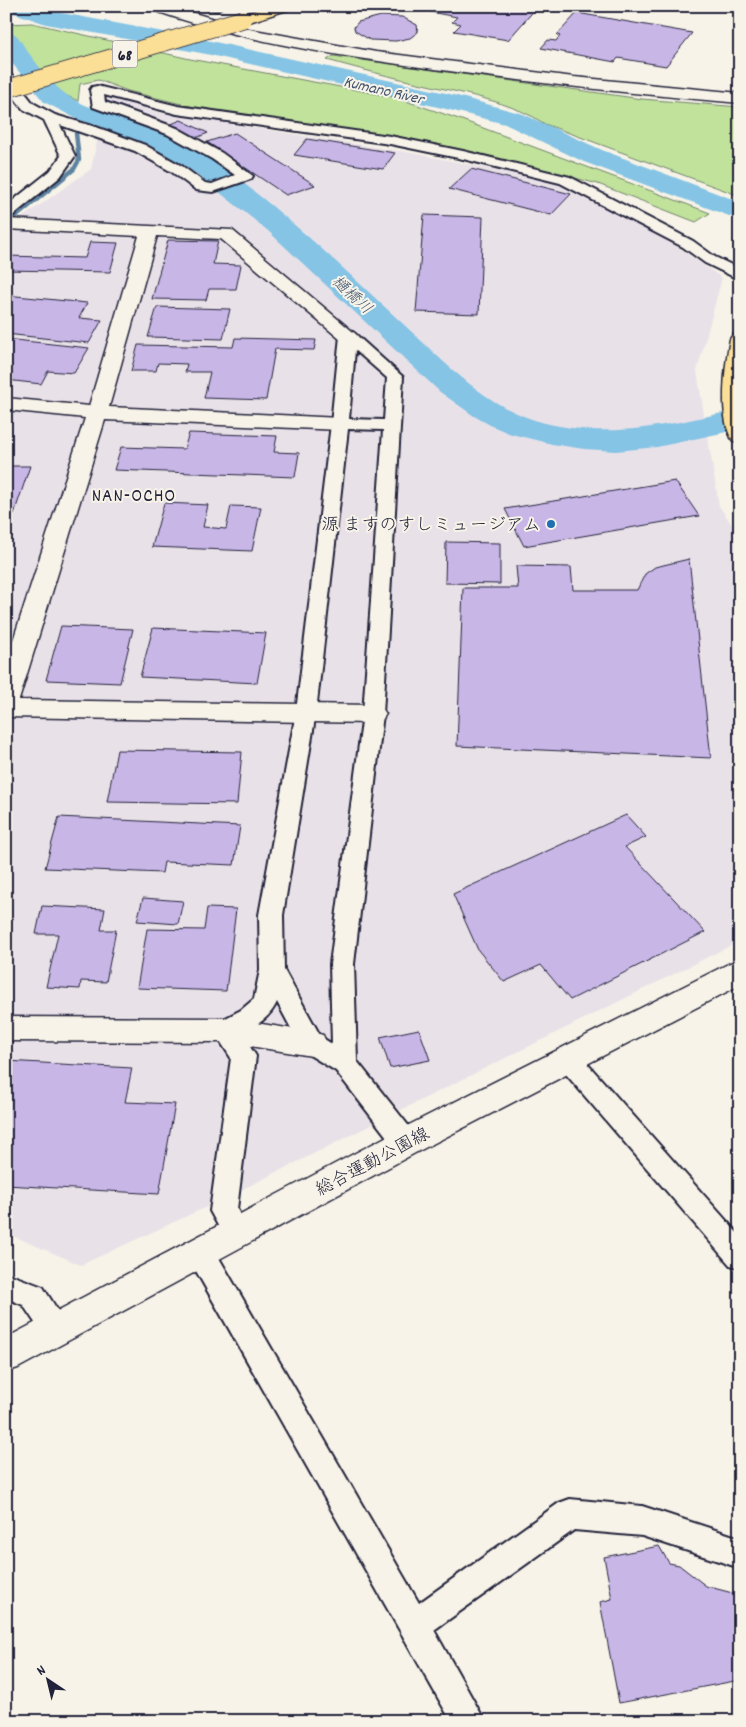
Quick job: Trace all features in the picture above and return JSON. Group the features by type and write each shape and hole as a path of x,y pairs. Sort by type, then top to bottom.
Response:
{"main road":[{"name":"68","path":"6,89 285,6"},
{"path":"740,339 736,354 734,387 740,437"}],"street":[{"path":"155,6 203,24 296,45 508,75 740,98"},
{"path":"212,6 217,6"},
{"path":"6,78 28,106 50,118 91,130 140,148 177,169 201,187 213,188 246,176 217,156 172,131 98,104 97,90 177,110 340,132 463,155 565,180 688,244 710,260 740,275"},
{"path":"6,214 55,174 68,156 50,118"},
{"path":"6,224 226,234 395,377 373,714 342,964 345,1064"},
{"path":"6,702 97,413 150,230"},
{"path":"225,1030 250,1017 265,1003 272,970 270,915 306,712 340,424 348,336"},
{"path":"6,404 97,413 391,425"},
{"path":"6,708 373,714"},
{"path":"272,970 312,1044"},
{"name":"総合運動公園線","path":"6,1356 406,1142 740,971"},
{"path":"6,1028 225,1030 312,1044 345,1064 406,1142"},
{"path":"225,1030 244,1056 223,1211 237,1234"},
{"path":"568,1059 740,1256"},
{"path":"201,1253 470,1721"},
{"path":"6,1285 33,1296 56,1330"},
{"path":"414,1625 570,1514 642,1521 740,1553"}],"shaded area":[{"path":"107,97 162,113 407,152 558,182 664,237 722,278 697,371 719,506 740,536 740,941 213,1204 81,1265 6,1233 6,229 91,169"}],"green space":[{"path":"32,23 190,59 394,97 459,119 710,213 696,222 598,184 510,161 405,141 202,109 128,91 98,80 80,84 78,101 59,92 6,28 6,24"},
{"path":"333,56 642,99 740,107 740,196 545,124 507,106 478,97 327,60"}],"building":[{"path":"436,6 538,6 508,40 454,31 461,24 452,22 457,17 430,12"},
{"path":"577,13 692,33 666,66 618,58 615,62 541,48 548,40 556,41 560,36 557,35"},
{"path":"381,16 402,17 417,25 418,32 410,38 396,41 370,40 355,31 354,27 358,22"},
{"path":"181,120 208,133 196,138 169,125"},
{"path":"235,133 315,185 286,195 207,142"},
{"path":"307,139 395,153 383,169 294,155"},
{"path":"471,169 571,194 551,215 449,189"},
{"path":"424,215 483,217 479,314 416,312"},
{"path":"168,240 218,241 213,264 241,265 236,289 209,289 206,300 152,299"},
{"path":"90,242 118,243 110,272 6,270 6,256 85,258"},
{"path":"6,295 87,303 79,318 102,320 89,343 6,334"},
{"path":"157,307 230,309 223,339 148,337"},
{"path":"235,338 316,340 314,350 275,349 266,400 204,398 210,372 185,372 187,364 158,363 156,371 131,371 138,345 233,347"},
{"path":"6,339 89,348 74,373 48,371 41,384 6,380"},
{"path":"189,433 277,436 274,452 299,453 295,477 114,470 121,447 184,449"},
{"path":"6,466 30,466 14,514 6,514"},
{"path":"675,481 699,516 524,546 505,509"},
{"path":"164,503 208,505 203,527 226,529 231,506 261,507 252,551 152,547"},
{"path":"446,542 500,543 500,584 445,583"},
{"path":"689,559 711,758 457,746 463,588 518,588 516,566 571,567 573,590 637,590 645,574 655,567"},
{"path":"61,626 133,629 120,683 46,680"},
{"path":"153,628 266,633 257,683 140,677"},
{"path":"117,750 242,752 237,804 107,802"},
{"path":"626,815 646,837 625,847 705,932 570,1000 541,965 504,982 478,950 453,894"},
{"path":"59,817 240,826 234,865 164,862 162,873 45,868"},
{"path":"143,898 183,901 178,924 137,921"},
{"path":"42,906 105,909 101,930 116,930 106,982 81,981 80,989 46,987 58,934 36,934"},
{"path":"207,908 236,909 226,991 137,988 147,929 204,930"},
{"path":"419,1029 430,1060 390,1068 380,1037"},
{"path":"6,1061 132,1068 125,1102 175,1104 159,1194 6,1185"},
{"path":"659,1546 669,1563 679,1565 706,1586 740,1595 740,1680 619,1703 600,1602 612,1599 604,1557"}],"waterway":[{"name":"Kumano River","path":"16,6 46,17 206,47 446,101 514,119 593,156 740,212"},
{"name":"樋橋川","path":"6,39 53,97 73,109 147,135 164,143 204,167 229,185 277,224 436,371 485,410 523,427 537,431 584,439 616,441 657,437 740,419"},
{"path":"7,224 74,169 79,160 76,133 81,113"}],"place":[{"name":"源 ますのすしミュージアム","path":"551,524"}],"district":[{"name":"NAN-OCHO","path":"134,494"}]}
